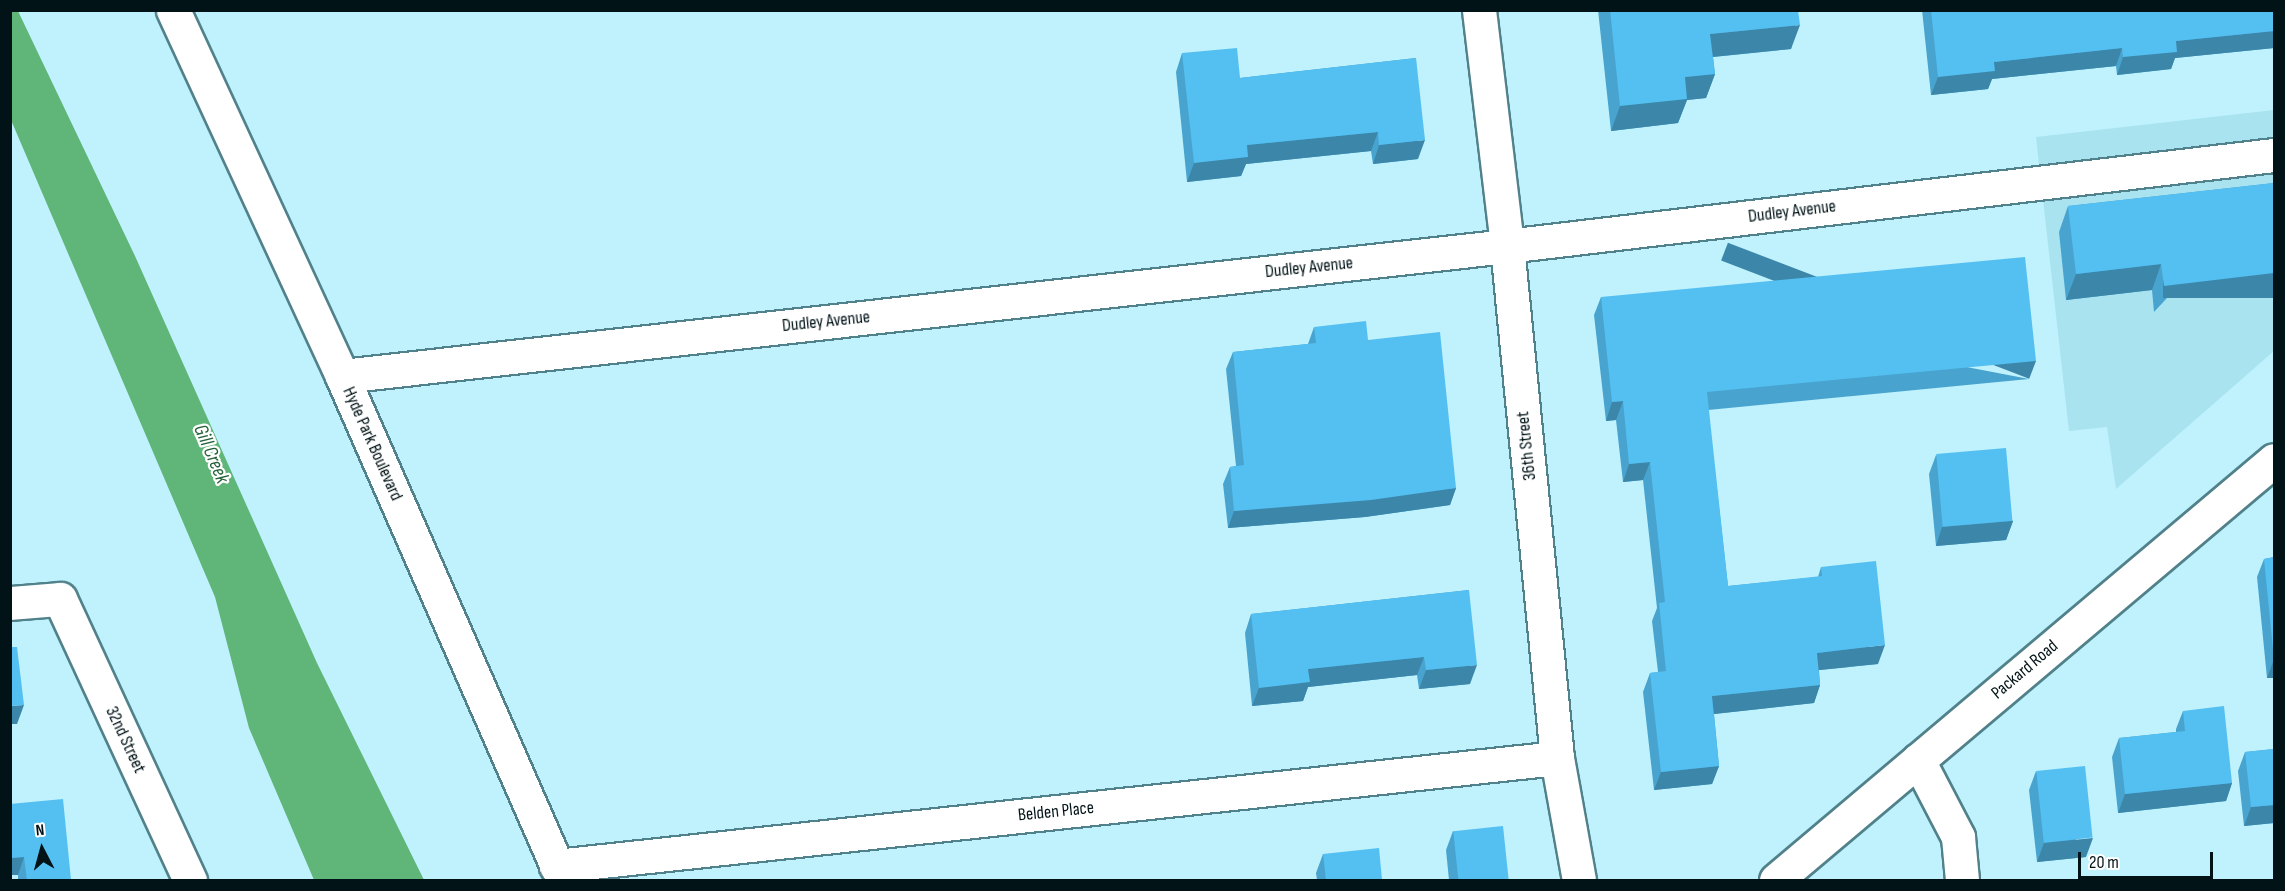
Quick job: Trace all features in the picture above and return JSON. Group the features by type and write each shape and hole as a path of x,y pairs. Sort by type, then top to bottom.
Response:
{"street":[{"name":"Hyde Park Boulevard","path":"173,10 342,376 560,873"},
{"name":"36th Street","path":"1479,10 1507,246 1557,758 1580,880"},
{"name":"Dudley Avenue","path":"342,376 1507,246 2274,155"},
{"name":"Packard Road","path":"1791,876 1918,760 2274,460"},
{"name":"32nd Street","path":"10,603 60,599 190,880"},
{"name":"Belden Place","path":"560,873 1557,758"},
{"path":"1918,760 1958,837 1962,880"}],"shaded area":[{"path":"2274,110 2274,351 2116,489 2107,427 2069,431 2036,137"}],"water":[{"name":"Gill Creek","path":"11,10 18,11 135,256 317,663 424,880 314,880 249,728 215,597 11,120"}],"building":[{"path":"1610,10 1798,10 1800,25 1710,34 1715,74 1685,77 1687,99 1620,106"},
{"path":"1931,10 2274,10 2274,31 2176,41 2177,52 2123,57 2122,48 1994,62 1995,71 1938,77"},
{"path":"1237,48 1240,78 1416,58 1425,140 1379,145 1378,132 1247,145 1248,157 1194,163 1182,53"},
{"path":"2274,183 2274,273 2164,286 2161,264 2076,274 2068,206"},
{"path":"2025,257 2036,361 1707,392 1728,586 1822,576 1821,567 1876,561 1885,645 1817,653 1820,685 1712,696 1719,766 1661,772 1650,673 1666,671 1659,603 1665,602 1650,462 1629,464 1623,401 1612,402 1601,297"},
{"path":"1366,321 1368,340 1440,332 1456,488 1371,500 1234,511 1230,467 1244,465 1233,352 1316,343 1314,327"},
{"path":"2006,448 2012,521 1943,527 1936,454"},
{"path":"2274,557 2274,659 2264,559"},
{"path":"1469,590 1477,665 1426,670 1424,657 1308,669 1310,682 1259,688 1251,614"},
{"path":"10,647 17,647 24,705 10,706"},
{"path":"2224,706 2232,783 2125,794 2119,738 2185,731 2183,711"},
{"path":"2274,749 2274,805 2251,807 2245,752"},
{"path":"2085,766 2093,838 2044,843 2036,771"},
{"path":"63,799 71,880 27,880 24,857 10,858 10,804"},
{"path":"1503,826 1509,880 1458,880 1453,831"},
{"path":"1379,848 1382,880 1326,880 1323,854"}]}
